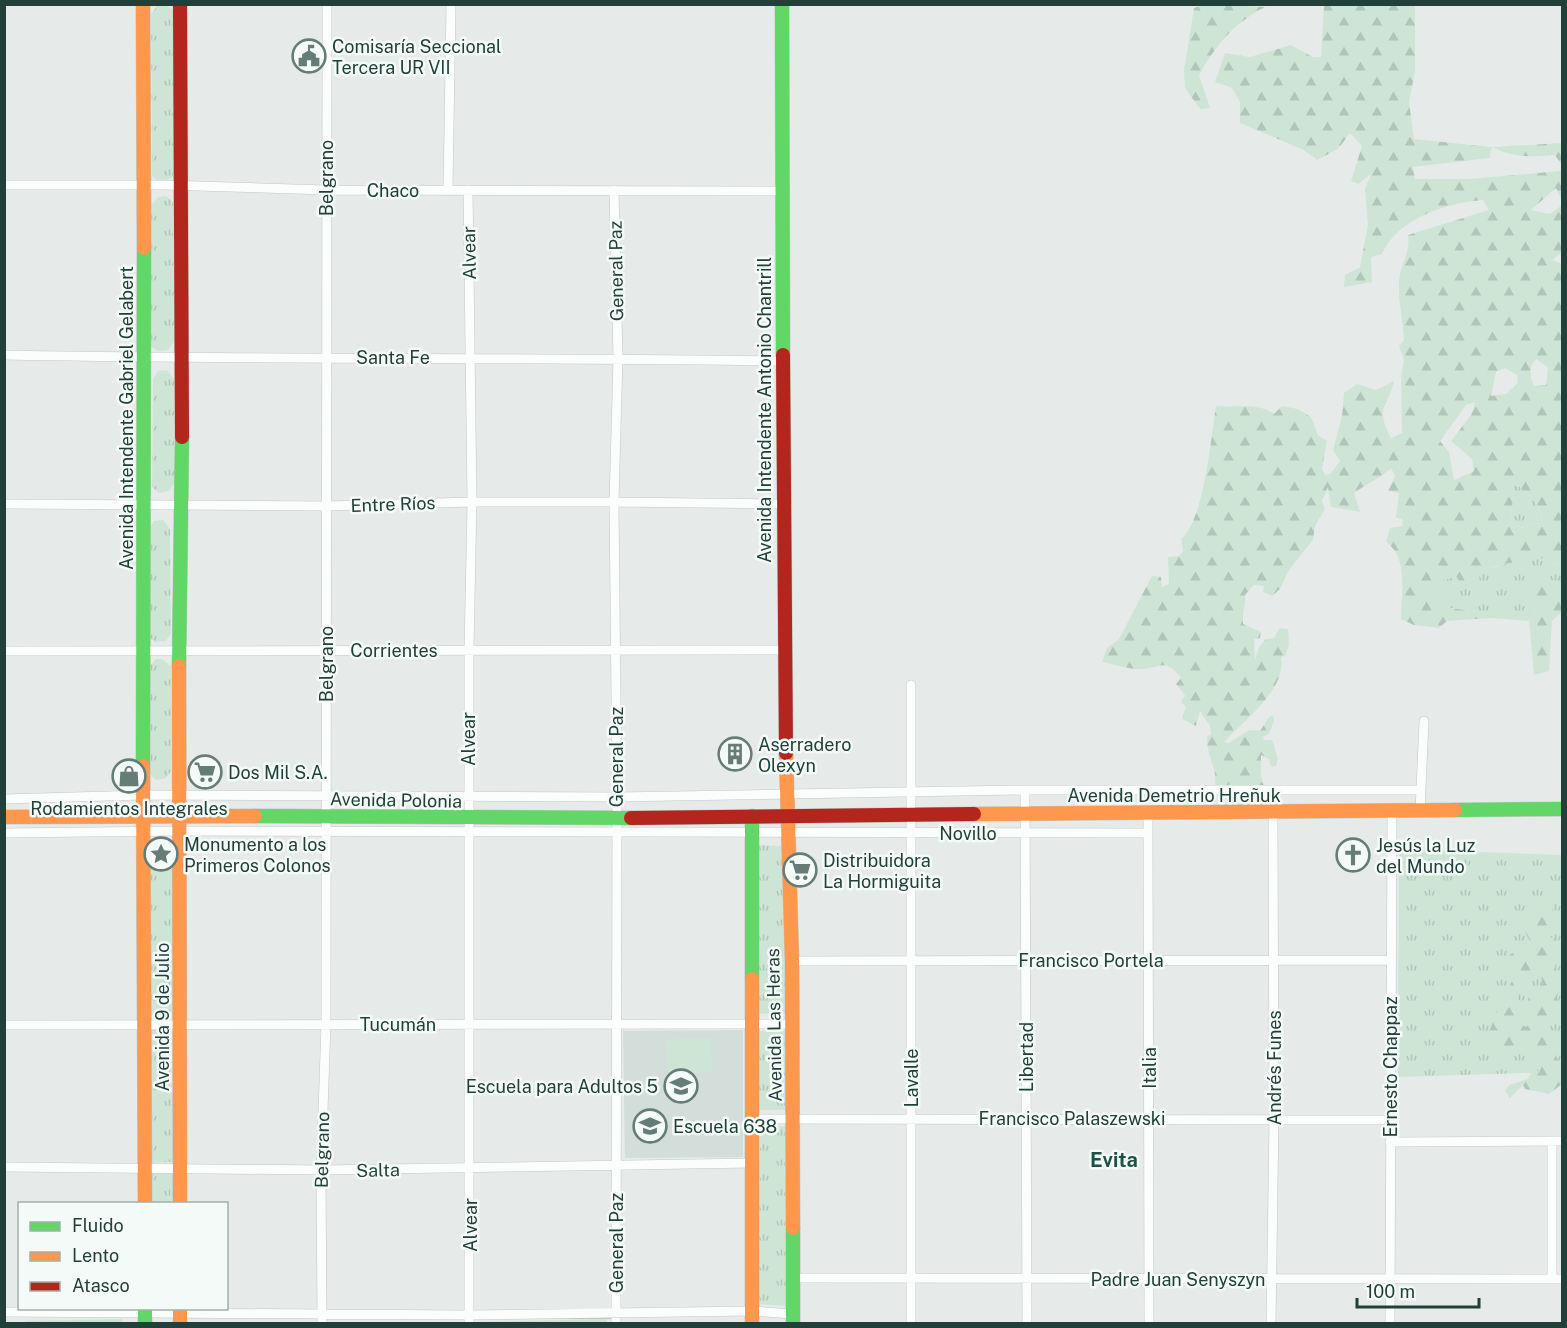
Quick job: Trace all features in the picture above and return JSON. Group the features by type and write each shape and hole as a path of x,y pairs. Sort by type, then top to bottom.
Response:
{"main road":[{"name":"Avenida Intendente Gabriel Gelabert","path":"141,831 145,505 143,358 145,185 142,4"},
{"path":"180,4 183,358 179,650 180,824"},
{"name":"Avenida Intendente Antonio Chantrill","path":"782,4 781,361 786,815"},
{"name":"Avenida Demetrio Hreñuk","path":"786,815 1563,809"},
{"name":"Avenida Polonia","path":"4,817 142,815 180,824 327,817 470,825 617,817 786,815"},
{"name":"Avenida Las Heras","path":"786,815 792,961 793,1319"},
{"name":"Avenida Las Heras","path":"752,816 750,1025 752,1317"},
{"name":"Avenida 9 de Julio","path":"180,824 180,1202"},
{"name":"Avenida 9 de Julio","path":"141,831 145,1202"}],"street":[{"name":"Belgrano","path":"322,1319 321,1170 326,1024 327,817 325,650 328,357 327,4"},
{"path":"448,190 451,4"},
{"name":"Chaco","path":"4,186 145,185 326,190 782,191"},
{"name":"Alvear","path":"468,190 472,502 468,650 469,1319"},
{"name":"General Paz","path":"615,190 618,358 614,502 617,797 616,1323"},
{"name":"Santa Fe","path":"4,355 143,358 470,357 781,361"},
{"name":"Entre Ríos","path":"4,504 326,506 472,502 782,504"},
{"name":"Corrientes","path":"4,651 783,650"},
{"name":"Lavalle","path":"911,685 911,1323"},
{"path":"1420,811 1424,721"},
{"path":"4,799 142,795 617,797 1025,790 1421,790"},
{"name":"Libertad","path":"1025,790 1027,1323"},
{"name":"Ernesto Chappaz","path":"1390,1323 1392,810"},
{"name":"Andrés Funes","path":"1271,1323 1274,1119 1273,812"},
{"name":"Italia","path":"1148,813 1149,1323"},
{"name":"Avenida Polonia","path":"4,833 141,831 180,824 326,833 470,825 616,834 787,833"},
{"name":"Novillo","path":"787,833 1148,833"},
{"name":"Francisco Portela","path":"792,961 1390,960"},
{"name":"Tucumán","path":"4,1025 792,1024"},
{"name":"Francisco Palaszewski","path":"752,1119 911,1117 1392,1120"},
{"path":"1552,1141 1552,1279"},
{"path":"1390,1142 1563,1141"},
{"name":"Salta","path":"4,1167 321,1170 752,1163"},
{"name":"Padre Juan Senyszyn","path":"793,1278 1563,1279"},
{"path":"4,1312 322,1319 469,1319 616,1312 793,1319"}],"shaded area":[{"path":"743,1030 743,1157 625,1158 623,1031"}],"green space":[{"path":"1206,4 1265,7 1235,28 1205,64 1199,75 1210,108 1200,109 1185,88 1184,70 1194,8"},
{"path":"158,5 166,5 174,11 173,177 166,181 157,181 152,175 151,14"},
{"path":"1324,5 1415,5 1415,71 1409,102 1414,139 1491,147 1562,143 1562,166 1562,201 1556,188 1531,210 1550,214 1562,205 1562,253 1552,260 1562,264 1562,563 1554,565 1545,558 1521,561 1480,572 1479,582 1461,585 1457,577 1436,582 1434,593 1444,599 1450,608 1491,614 1491,618 1447,621 1439,628 1414,625 1401,619 1401,567 1398,557 1386,542 1390,528 1402,526 1403,520 1396,517 1399,493 1388,491 1395,476 1391,468 1354,493 1360,512 1331,507 1328,487 1322,501 1325,509 1315,526 1313,540 1289,570 1280,589 1272,596 1263,592 1264,586 1254,585 1245,595 1243,624 1261,632 1260,638 1254,639 1255,660 1259,647 1266,639 1274,638 1280,628 1288,629 1289,645 1285,656 1281,657 1281,669 1271,693 1224,742 1229,743 1249,730 1260,731 1269,717 1273,715 1274,721 1269,734 1263,737 1264,740 1272,740 1278,759 1276,766 1271,767 1269,759 1261,755 1261,776 1265,787 1238,790 1231,798 1215,793 1215,771 1207,741 1207,737 1211,734 1210,726 1200,711 1196,726 1182,719 1186,707 1181,702 1185,695 1176,684 1181,678 1171,668 1163,665 1137,669 1102,662 1107,648 1119,639 1152,576 1161,577 1162,587 1169,584 1168,557 1179,556 1183,551 1181,539 1189,529 1201,497 1216,406 1254,407 1274,414 1282,406 1298,409 1311,417 1318,435 1327,441 1322,469 1326,476 1340,461 1333,450 1342,416 1344,393 1357,384 1376,390 1394,381 1383,414 1391,438 1402,433 1401,377 1404,360 1399,346 1404,340 1399,282 1408,247 1408,235 1489,210 1483,200 1469,202 1439,209 1411,222 1389,241 1382,254 1371,257 1372,282 1344,287 1345,275 1360,267 1368,225 1365,189 1371,174 1358,184 1351,181 1362,146 1350,133 1338,149 1317,160 1304,150 1240,123 1240,102 1232,88 1215,82 1225,53 1250,57 1291,45 1313,57 1321,57","holes":["1492,147 1523,156 1555,155 1562,166 1560,171 1469,179 1415,179 1413,167 1489,158","1536,359 1548,368 1546,385 1534,386 1530,372","1505,368 1517,375 1518,383 1506,394 1491,396 1496,372","1475,402 1471,415 1451,441 1472,459 1474,471 1454,480 1449,452 1440,441 1466,405","1514,481 1537,504 1542,516 1542,524 1534,523 1522,528 1511,522"]},
{"path":"166,196 173,202 174,342 168,350 158,351 151,346 151,205 158,197"},
{"path":"167,370 174,379 174,484 169,491 159,493 152,487 153,379 158,371"},
{"path":"1513,480 1537,504 1542,516 1542,524 1534,523 1522,528 1511,522"},
{"path":"163,520 170,529 171,633 166,641 155,642 149,637 149,529 154,521"},
{"path":"1545,558 1554,565 1562,563 1562,580 1547,581 1537,572 1533,592 1526,601 1537,614 1529,621 1491,618 1491,614 1450,608 1444,599 1434,593 1435,582 1522,560"},
{"path":"1530,572 1537,572 1547,581 1562,580 1562,612 1552,621 1549,671 1534,675 1529,621 1537,614 1526,601 1533,587"},
{"path":"156,659 162,659 171,666 171,771 166,778 156,780 149,774 150,666"},
{"path":"146,843 172,843 172,1017 148,1016"},
{"path":"756,845 784,846 786,1013 755,1014"},
{"path":"1399,849 1562,855 1562,1072 1398,1077"},
{"path":"1552,903 1554,907 1547,919 1555,922 1557,930 1549,937 1556,939 1554,960 1559,982 1557,999 1561,1007 1553,1022 1547,1021 1544,1026 1553,1034 1552,1047 1562,1075 1562,1084 1549,1094 1525,1089 1523,1085 1510,1098 1505,1091 1509,1085 1528,1079 1531,1074 1527,1063 1530,1060 1539,1073 1542,1063 1533,1060 1535,1056 1540,1056 1528,1047 1503,1050 1495,1047 1496,1042 1490,1041 1484,1052 1481,1049 1483,1033 1488,1034 1498,1010 1508,1009 1513,999 1508,993 1511,982 1518,983 1518,1000 1524,1002 1521,1008 1524,1014 1521,1025 1526,1027 1535,1020 1526,1010 1529,996 1543,983 1541,977 1546,967 1542,966 1524,978 1512,978 1502,968 1505,959 1522,945 1536,951 1540,948 1541,943 1532,943 1527,936 1526,922 1530,914 1544,912 1547,905"},
{"path":"147,1029 171,1030 173,1162 148,1163"},
{"path":"757,1031 785,1031 787,1110 759,1110"},
{"path":"711,1038 712,1072 667,1073 666,1039"},
{"path":"785,1126 788,1306 758,1304 760,1128"},
{"path":"151,1173 173,1173 174,1202 151,1202"},
{"path":"122,1319 122,1324 25,1323 25,1321"},
{"path":"607,1319 607,1324 477,1323 477,1322"}],"traffic: fast":[{"path":"782,4 783,355"},
{"path":"143,766 144,248"},
{"path":"179,666 182,437"},
{"path":"1455,810 1562,809"},
{"path":"255,816 631,818"},
{"path":"752,816 752,979"},
{"path":"793,1228 793,1324"},
{"path":"145,1310 145,1324"}],"traffic: slow":[{"path":"143,4 144,248"},
{"path":"179,666 180,1202"},
{"path":"786,753 792,961 793,1228"},
{"path":"143,766 145,1202"},
{"path":"974,814 1455,810"},
{"path":"4,817 255,816"},
{"path":"752,979 752,1324"},
{"path":"180,1310 180,1324"}],"traffic: jam":[{"path":"180,4 182,437"},
{"path":"783,355 786,753"},
{"path":"631,818 974,814"}],"place":[{"name":"Comisaría Seccional Tercera UR VII","path":"309,56"},
{"name":"Aserradero Olexyn","path":"735,754"},
{"name":"Dos Mil S.A.","path":"205,772"},
{"name":"Rodamientos Integrales","path":"129,776"},
{"name":"Monumento a los Primeros Colonos","path":"161,854"},
{"name":"Jesús la Luz del Mundo","path":"1353,855"},
{"name":"Distribuidora La Hormiguita","path":"800,870"},
{"name":"Escuela para Adultos 5","path":"681,1086"},
{"name":"Escuela 638","path":"650,1126"}],"district":[{"name":"Evita","path":"1114,1160"}]}
